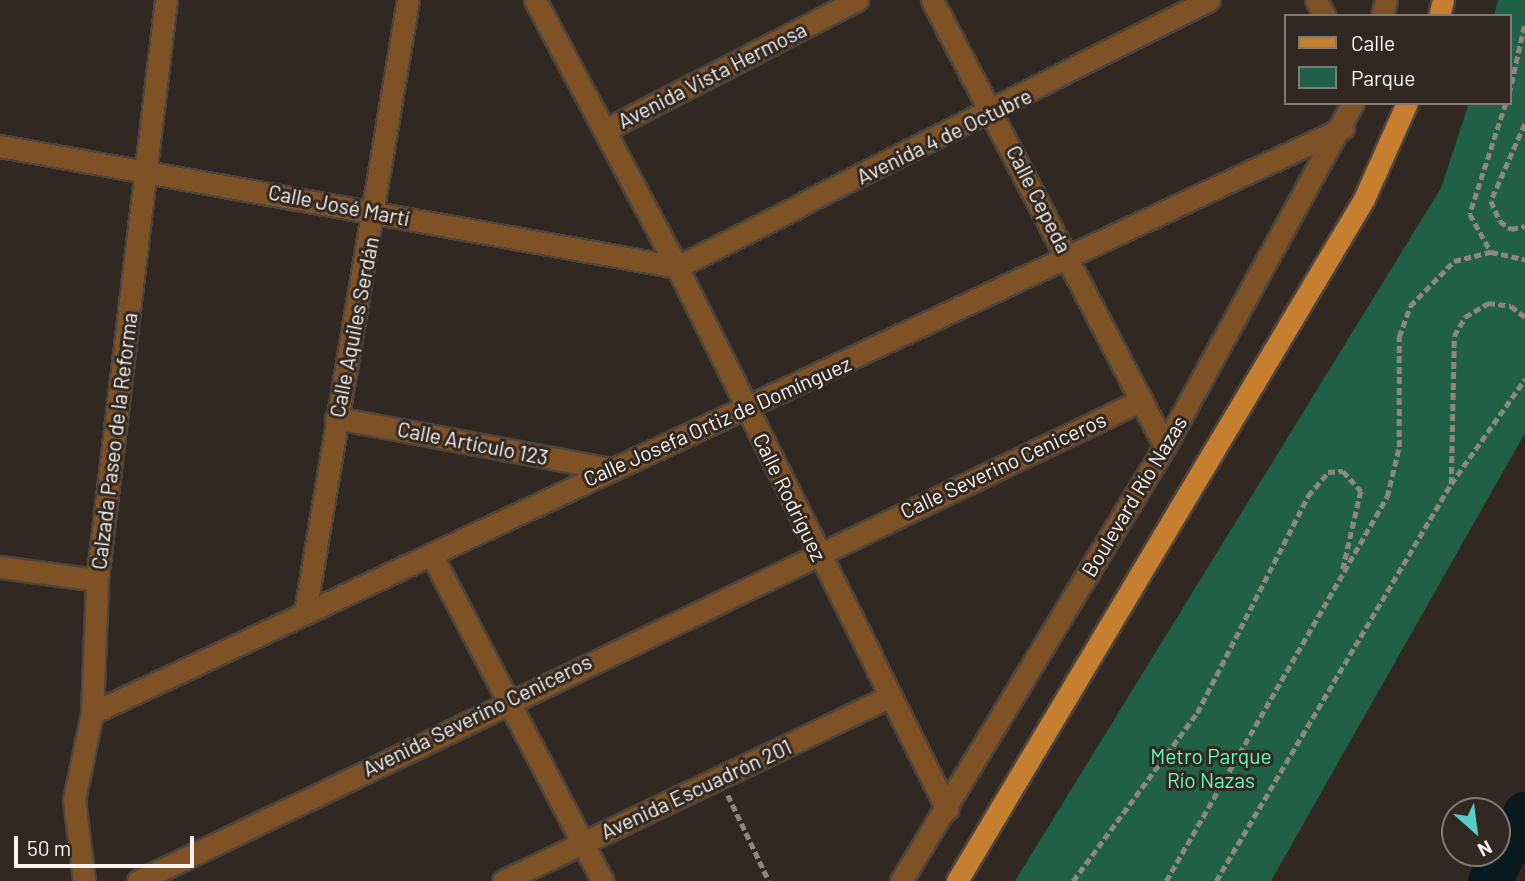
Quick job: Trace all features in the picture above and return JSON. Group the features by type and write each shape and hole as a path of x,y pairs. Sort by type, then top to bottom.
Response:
{"main road":[{"path":"957,881 1364,199 1406,105"}],"street":[{"name":"Calzada Paseo de la Reforma","path":"84,881 74,800 92,713 97,580 166,0"},
{"name":"Calle Aquiles Serdán","path":"305,612 336,418 376,212 408,0"},
{"name":"Calle Rodríguez","path":"536,0 677,267 947,809"},
{"name":"Avenida Vista Hermosa","path":"605,130 858,0"},
{"name":"Calle Cepeda","path":"932,0 994,111 1142,400"},
{"name":"Avenida 4 de Octubre","path":"677,267 994,111 1209,0"},
{"name":"Boulevard Río Nazas","path":"901,881 1165,446 1343,128 1352,105"},
{"name":"Calle Josefa Ortiz de Domínguez","path":"92,713 610,469 1070,260 1343,128"},
{"name":"Calle José Martí","path":"0,146 147,169 677,267"},
{"path":"1142,400 1165,446"},
{"name":"Calle Severino Ceniceros","path":"817,552 1142,400"},
{"name":"Calle Artículo 123","path":"336,418 610,469"},
{"name":"Avenida Severino Ceniceros","path":"138,881 817,552"},
{"path":"431,554 504,702 584,842 603,881"},
{"path":"0,567 97,580"},
{"name":"Avenida Escuadrón 201","path":"503,881 889,697"}],"path":[{"path":"1511,85 1525,22"},
{"path":"1491,252 1470,214 1505,105"},
{"path":"1525,124 1491,201 1500,221 1511,229 1525,226"},
{"path":"1166,881 1387,497 1399,447 1399,337 1410,306 1454,261 1491,252 1525,259"},
{"path":"1451,484 1454,335 1465,317 1488,303 1511,306 1525,317"},
{"path":"1216,881 1451,484 1525,379"},
{"path":"1073,881 1198,713 1308,496 1328,472 1343,471 1361,491 1341,577"},
{"path":"720,779 769,881"}],"green space":[{"name":"Metro Parque Río Nazas","path":"1498,0 1525,0 1525,433 1271,881 1015,881 1441,188 1468,105 1511,105 1511,14 1494,14"}],"waterway":[{"path":"1490,881 1525,814"}]}
